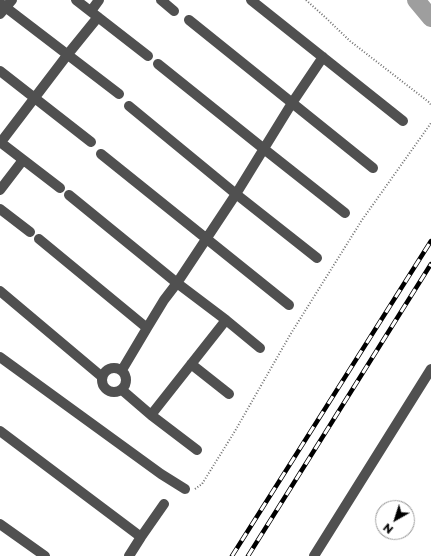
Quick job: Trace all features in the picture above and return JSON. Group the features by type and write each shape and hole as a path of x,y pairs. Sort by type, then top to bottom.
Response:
{"street":[{"path":"76,0 148,56"},
{"path":"60,188 0,142 68,54 94,14 99,0"},
{"path":"161,0 174,11"},
{"path":"251,0 402,120"},
{"path":"4,6 119,94"},
{"path":"189,20 373,168"},
{"path":"122,370 164,300 177,283 236,194 292,103 323,57"},
{"path":"158,64 345,213"},
{"path":"0,70 91,142"},
{"path":"129,106 317,258"},
{"path":"101,154 289,305"},
{"path":"0,190 23,160"},
{"path":"69,195 260,348"},
{"path":"0,209 30,232"},
{"path":"39,239 147,328"},
{"path":"0,291 101,376"},
{"path":"151,415 226,320"},
{"path":"0,358 161,474 185,489"},
{"path":"191,364 229,394"},
{"path":"109,368 118,368 122,370 126,382 122,390 118,392 109,392 105,389 101,382 101,376 109,368"},
{"path":"314,556 431,369"},
{"path":"122,390 151,415 197,450"},
{"path":"0,431 141,537"},
{"path":"129,556 164,504"},
{"path":"0,524 46,556"}],"path":[{"path":"306,0 350,41 431,105"},
{"path":"185,489 196,489 202,484 235,431 290,335 362,220 431,123"}],"waterway":[{"path":"416,0 431,18"}],"railway":[{"path":"232,556 431,241"},
{"path":"248,556 431,264"}]}
